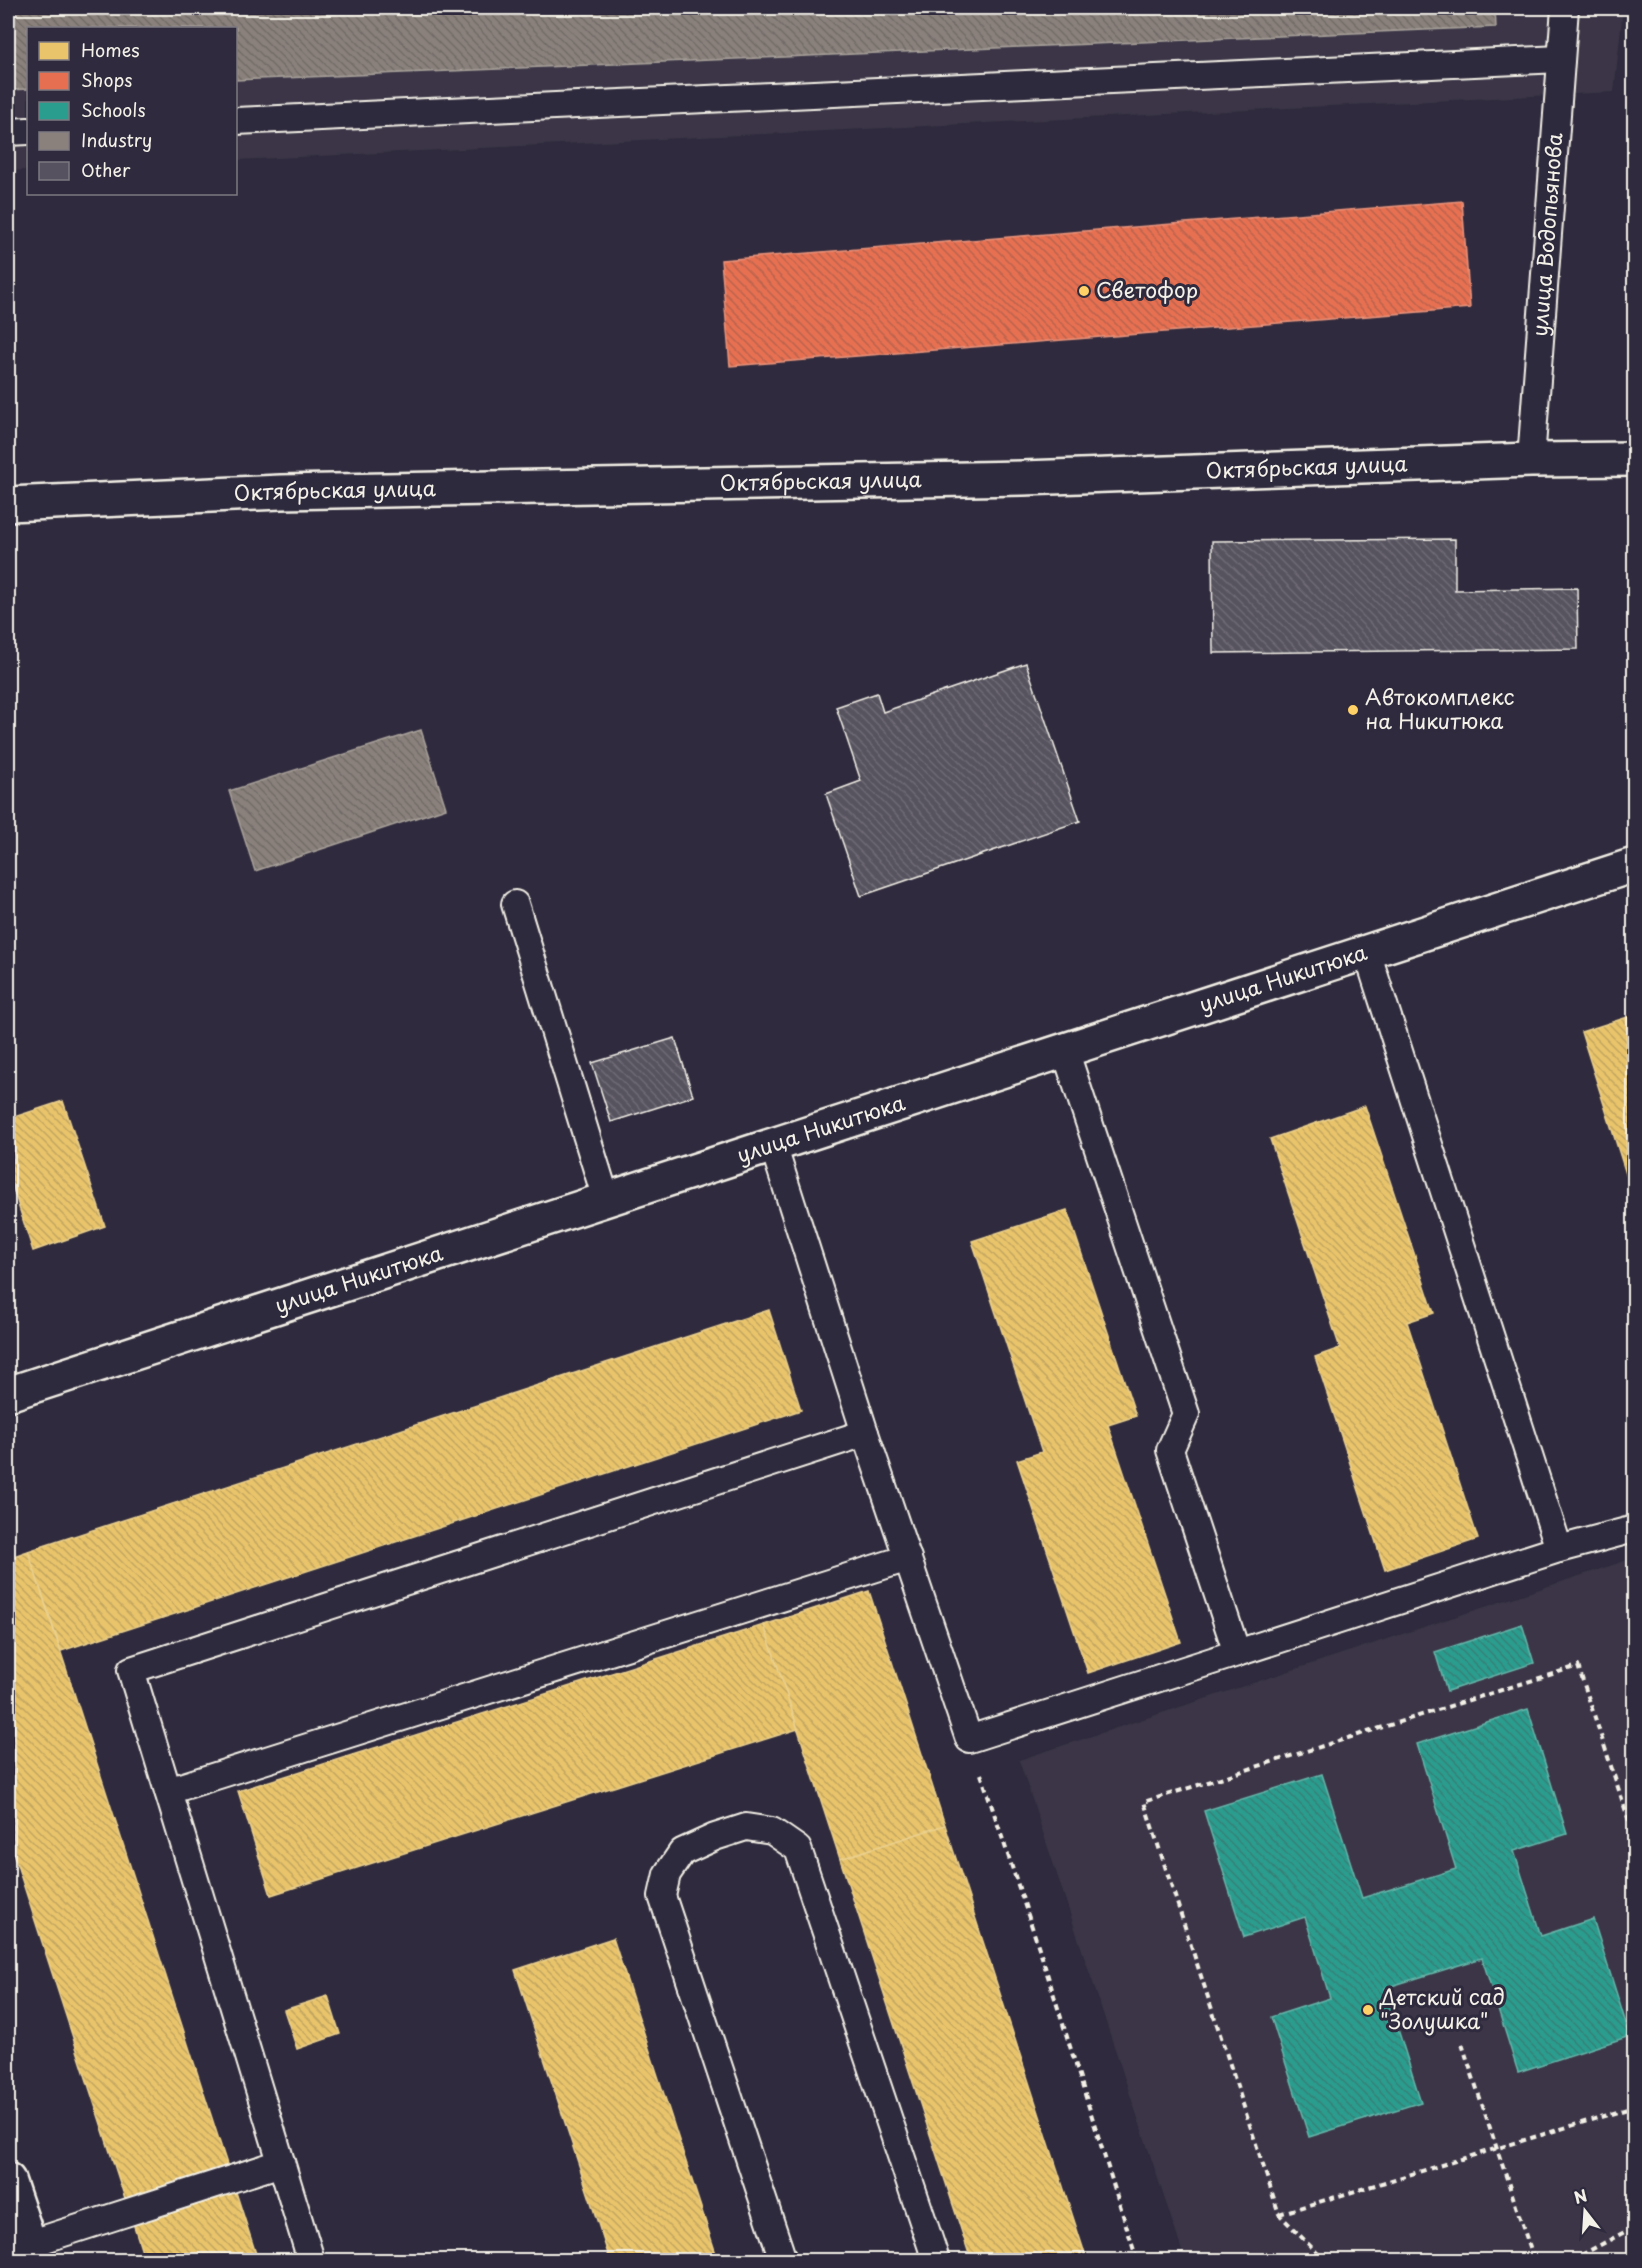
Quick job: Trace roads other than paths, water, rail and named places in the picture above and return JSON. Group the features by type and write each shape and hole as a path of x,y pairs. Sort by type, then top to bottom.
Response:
{"street":[{"name":"Октябрьская улица","path":"8,504 281,492 1023,478 1531,459 1635,459"},
{"name":"улица Никитюка","path":"8,1394 1635,865"},
{"path":"8,2180 32,2252"}],"lane":[{"name":"улица Водопьянова","path":"1531,459 1565,8"},
{"path":"237,121 1561,59"},
{"path":"8,132 27,131"},
{"path":"515,904 606,1199"},
{"path":"1367,952 1559,1549"},
{"path":"1065,1050 1186,1414 1170,1450 1237,1653"},
{"path":"773,1145 865,1433 969,1739 1559,1549 1635,1529"},
{"path":"311,2260 132,1670 865,1433"},
{"path":"168,1791 908,1558"},
{"path":"783,2260 662,1896 667,1874 682,1852 715,1837 746,1827 772,1831 798,1849 936,2260"},
{"path":"32,2252 281,2163"}],"place":[{"name":"Светофор","path":"1084,291"},
{"name":"Автокомплекс на Никитюка","path":"1353,710"},
{"name":"Детский сад \"Золушка\"","path":"1368,2010"}]}
